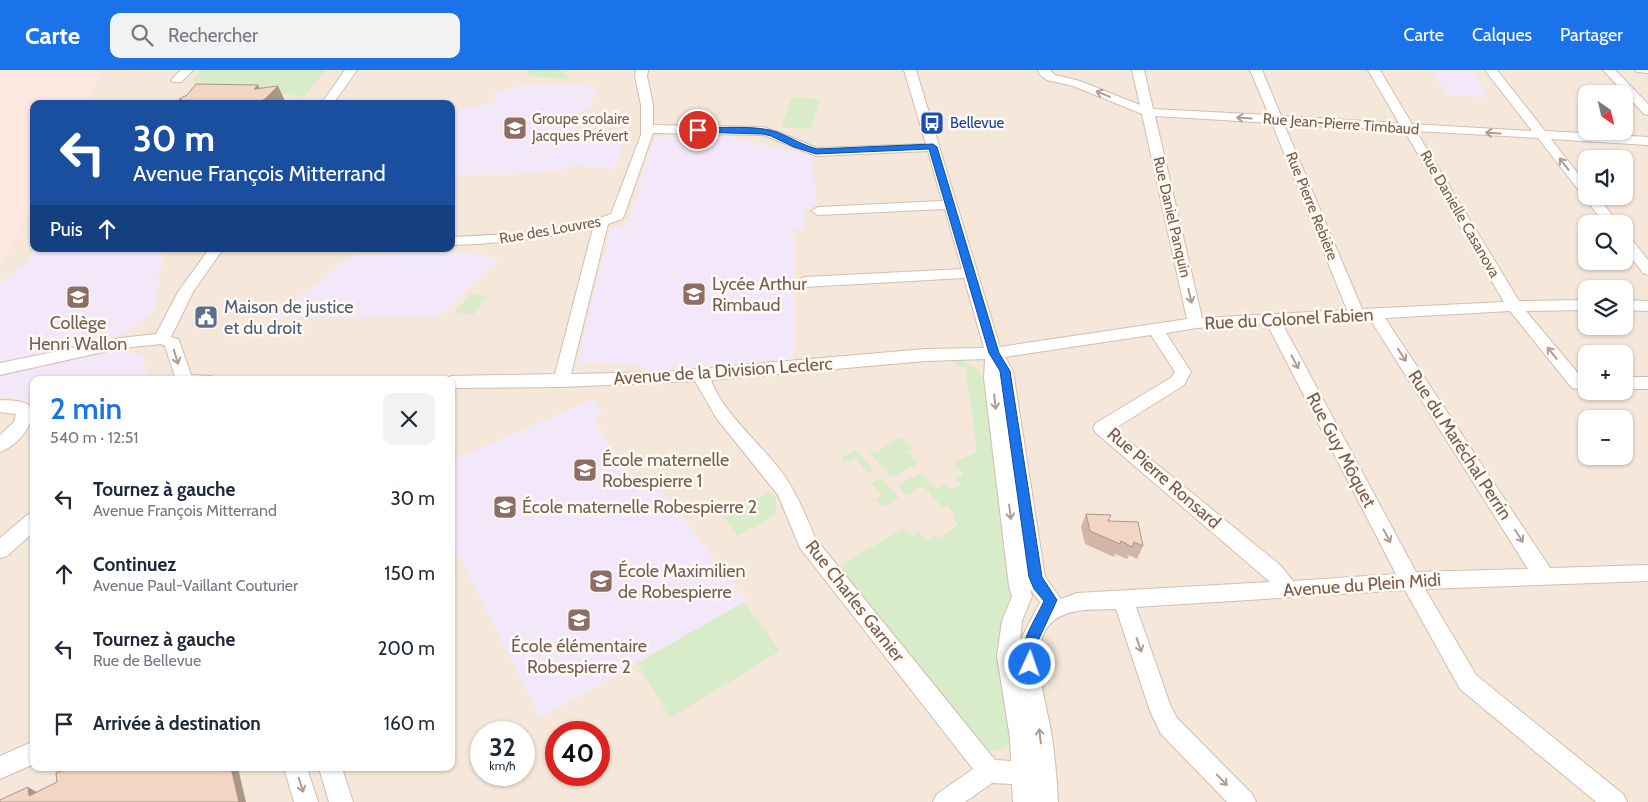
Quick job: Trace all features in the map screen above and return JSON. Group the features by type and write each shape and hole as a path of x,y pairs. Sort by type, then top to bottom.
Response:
{"street":[{"path":"177,80 187,70"},
{"path":"329,100 351,70"},
{"path":"642,70 641,76 647,105 648,129 763,131 816,152 933,147"},
{"path":"910,70 994,353 992,378 1019,586 1022,596 1012,621 1008,656 1021,738 1046,802"},
{"name":"Rue Jean-Pierre Timbaud","path":"1044,70 1044,73 1052,78 1076,83 1148,112 1648,141"},
{"name":"Rue Daniel Panquin","path":"1138,70 1196,323"},
{"name":"Rue Pierre Rebière","path":"1256,70 1357,315"},
{"name":"Rue Danielle Casanova","path":"1374,70 1514,306 1578,384"},
{"path":"1491,70 1578,182"},
{"path":"1609,70 1648,111"},
{"path":"1641,70 1648,70"},
{"name":"Rue des Louvres","path":"455,241 513,239 557,232 617,216 648,129"},
{"path":"818,211 950,205"},
{"path":"1597,205 1605,215"},
{"path":"560,381 602,221"},
{"path":"1633,251 1648,270"},
{"path":"162,339 178,302 214,252"},
{"path":"805,282 970,273"},
{"name":"Rue du Colonel Fabien","path":"994,353 1196,323 1514,306 1578,305"},
{"path":"1633,305 1648,306"},
{"name":"Rue du Maréchal Perrin","path":"1375,314 1544,576"},
{"name":"Rue Guy Môquet","path":"1272,319 1411,581 1468,682 1615,802"},
{"name":"Rue Pierre Ronsard","path":"1155,328 1182,372 1178,381 1102,428 1273,570 1288,590"},
{"path":"0,369 121,343 162,339 172,343 183,376"},
{"path":"994,353 1001,361 1008,383 1035,577 1038,585 1051,600 1028,649 1035,774 1025,802"},
{"name":"Avenue de la Division Leclerc","path":"455,382 560,381 701,375 925,355 994,353"},
{"name":"Rue Charles Garnier","path":"701,375 710,397 791,499 807,542 989,771"},
{"path":"1633,383 1648,383"},
{"path":"0,406 18,407 25,411 24,420 17,430 0,445"},
{"path":"0,550 30,524"},
{"name":"Avenue du Plein Midi","path":"1012,621 1018,629 1023,632 1030,632 1057,609 1077,602 1411,581 1544,576 1644,579"},
{"name":"Avenue du Plein Midi","path":"1022,596 1030,592 1047,594 1077,602"},
{"path":"1123,599 1161,711 1170,726 1244,802"},
{"path":"0,768 30,754"},
{"path":"297,771 306,802"},
{"path":"332,771 341,802"},
{"path":"945,802 989,771 1035,774"}],"shaded area":[{"path":"0,70 101,70 86,100 30,100 30,209 0,265"},
{"path":"101,70 1648,70 1648,802 0,802 0,265 30,209 30,252 455,252 455,100 86,100"},
{"path":"1431,70 1470,70 1489,97 1446,94"},
{"name":"Groupe scolaire Jacques Prévert","path":"574,85 597,87 590,108 574,115 575,124 583,137 600,133 627,135 614,169 575,165 555,171 519,174 455,175 455,114 468,108 496,103 494,93 519,86"},
{"name":"Lycée Arthur Rimbaud","path":"734,136 734,139 811,155 817,206 806,208 804,229 794,228 794,360 756,361 752,365 714,368 707,366 665,369 654,373 638,365 577,362 611,228 626,228 655,138"},
{"name":"Collège Henri Wallon","path":"33,252 163,252 155,310 125,333 0,363 0,284 30,259"},
{"path":"466,252 500,259 436,318 275,317 350,256"},
{"path":"118,350 142,355 147,376 30,376 30,403 21,398 0,398 0,377"},
{"name":"École Maximilien de Robespierre","path":"593,400 602,413 593,419 633,479 658,485 747,601 540,718 455,547 455,459"}],"green space":[{"path":"202,70 326,70 304,97 192,81"},
{"path":"530,70 560,70 569,77 567,79 528,76"},
{"path":"792,97 820,99 811,129 781,127"},
{"path":"471,294 488,297 473,315 455,312"},
{"path":"952,358 972,366 980,372 986,382 1014,601 1014,740 998,751 983,748 841,571 847,561 905,528 912,536 919,532 927,541 936,536 938,539 958,525 951,517 955,515 947,506 943,508 923,486 906,495 898,485 922,472 935,489 945,484 951,490 961,484 956,479 964,475 953,463 977,452 966,370 949,360"},
{"path":"902,437 913,448 907,452 918,464 891,477 869,452 876,452"},
{"path":"856,450 874,470 867,473 855,457 845,462 841,458"},
{"path":"880,478 899,498 882,507 875,499 882,495 871,483"},
{"path":"769,493 773,494 776,499 776,515 737,536 722,515"},
{"path":"744,602 780,651 670,718 637,663"}],"building":[{"path":"196,84 258,85 254,89 278,86 263,100 179,99 187,95"},
{"path":"1086,514 1111,515 1108,521 1138,522 1143,546 1134,542 1132,547 1121,541 1120,544 1090,531"},
{"path":"61,771 232,771 239,802 0,802 0,800 28,787 29,796 57,782 56,773"}],"place":[{"name":"Bellevue","path":"932,123"},
{"name":"Groupe scolaire Jacques Prévert","path":"515,128"},
{"name":"Lycée Arthur Rimbaud","path":"694,294"},
{"name":"Collège Henri Wallon","path":"78,297"},
{"name":"Maison de justice et du droit","path":"206,317"},
{"name":"École maternelle Robespierre 1","path":"585,470"},
{"name":"École maternelle Robespierre 2","path":"505,507"},
{"name":"École Maximilien de Robespierre","path":"601,581"},
{"name":"École élémentaire Robespierre 2","path":"579,620"}],"route":[{"path":"698,130 763,131 816,152 933,147 994,353 1001,361 1005,371 1035,577 1038,585 1051,600 1039,628 1034,633 1030,642 1028,649 1030,664"}]}
